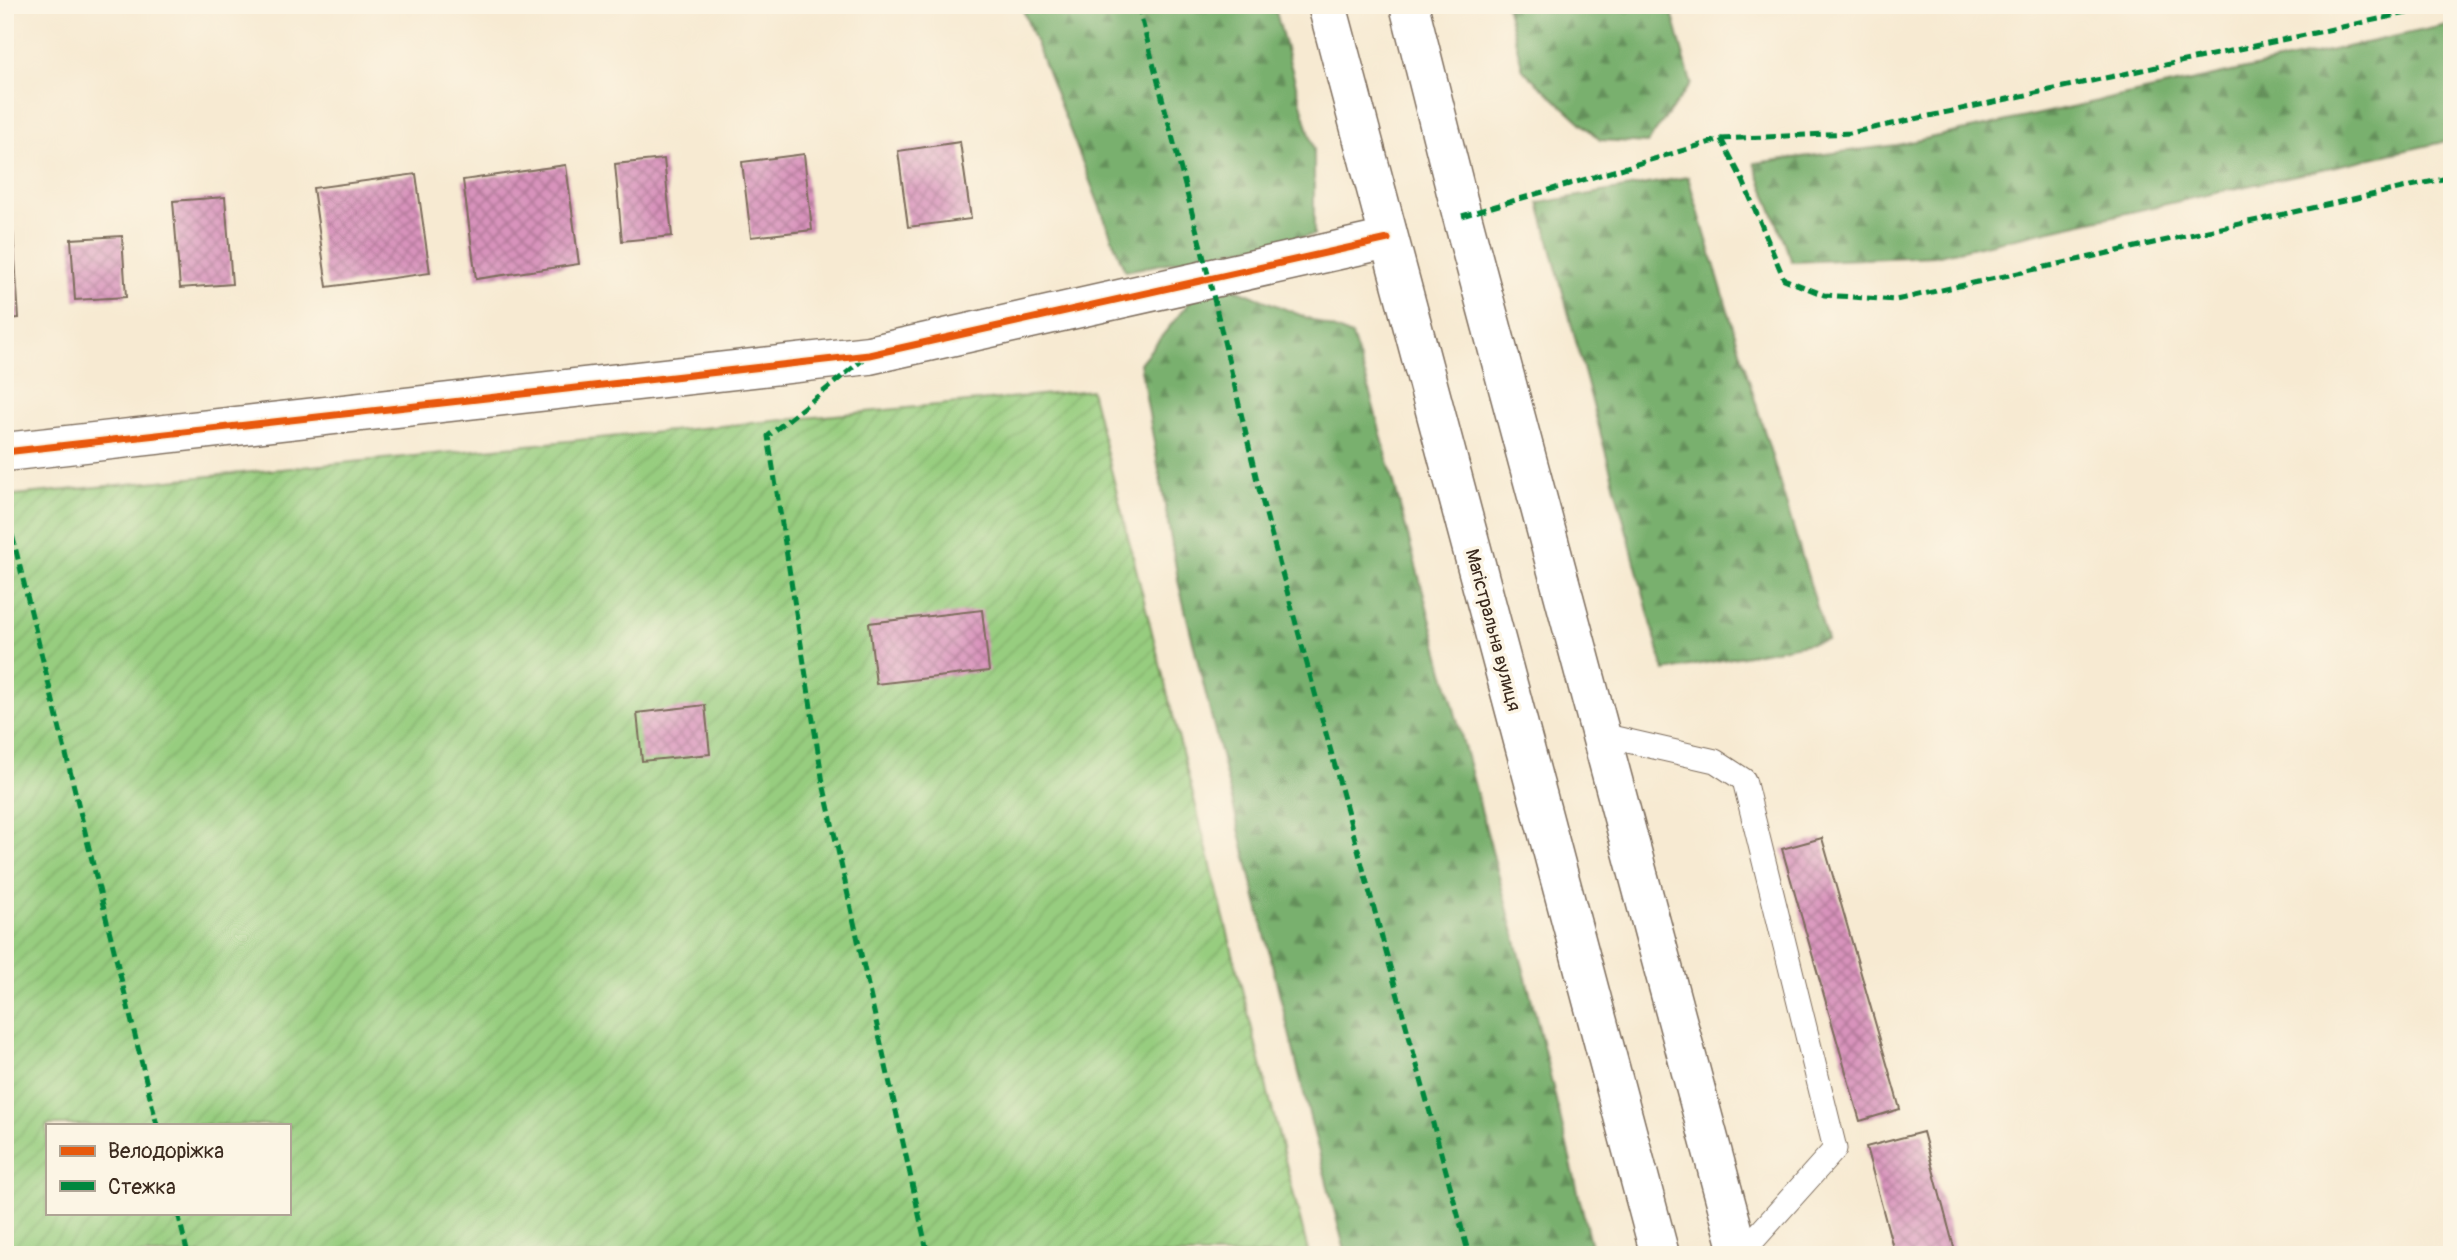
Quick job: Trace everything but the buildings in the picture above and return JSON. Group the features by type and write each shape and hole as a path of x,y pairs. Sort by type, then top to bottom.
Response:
{"main road":[{"name":"Магістральна вулиця","path":"1327,5 1660,1255"},
{"path":"1409,5 1461,216 1740,1255"},
{"path":"5,452 869,355 1388,240"}],"lane":[{"path":"1602,735 1715,761 1744,779 1835,1149 1740,1255"}],"green space":[{"path":"1021,5 1274,5 1314,150 1314,235 1125,271"},
{"path":"1506,5 1670,5 1691,83 1647,143 1600,140 1523,70"},
{"path":"2452,24 2452,140 1935,256 1792,262 1754,163 1897,145"},
{"path":"1688,177 1827,640 1664,671 1539,203"},
{"path":"1209,278 1352,336 1367,382 1535,1012 1593,1255 1346,1255 1179,585 1140,363"},
{"path":"1091,390 1309,1255 5,1255 5,496"}],"marked path":[{"path":"1138,5 1209,278 1259,489 1469,1255"},
{"path":"1721,139 1850,133 2444,5"},
{"path":"1462,216 1721,139 1743,181 1784,279 1824,295 1896,300 2452,177"},
{"path":"865,358 768,436 823,783 928,1255"},
{"path":"5,506 157,1124"},
{"path":"178,1214 188,1255"}],"cycle path":[{"path":"5,452 869,355 1388,239"}]}
